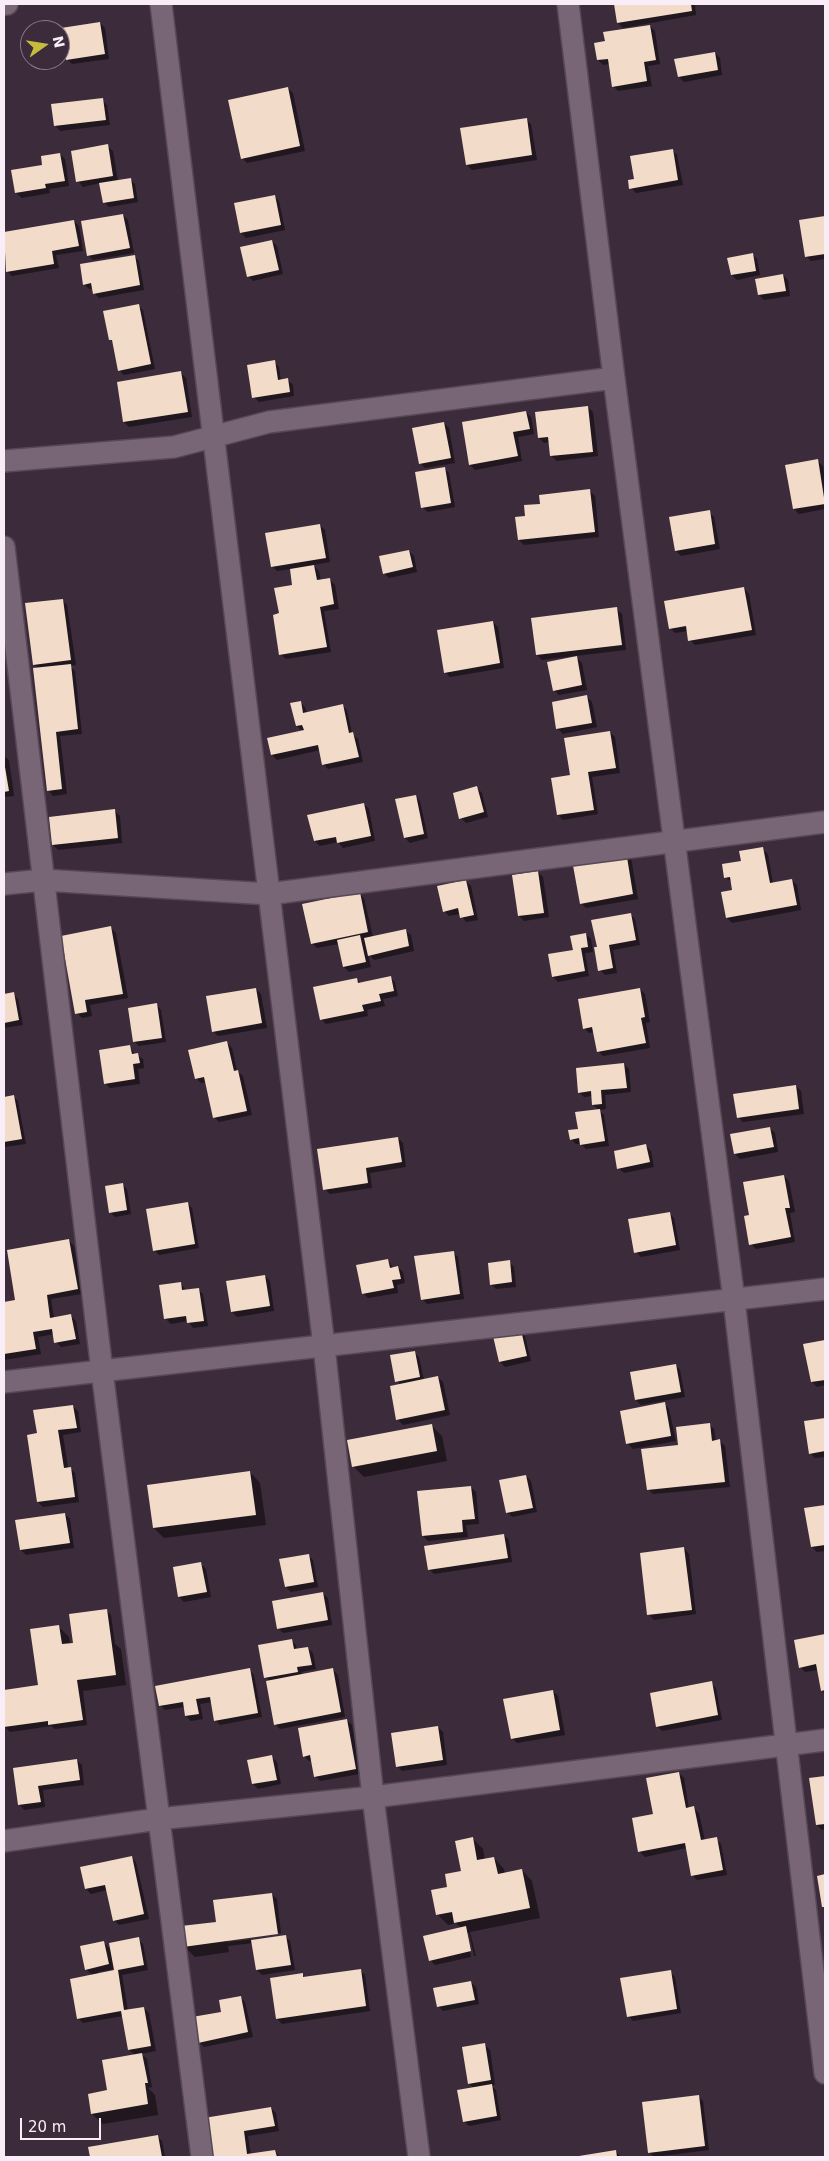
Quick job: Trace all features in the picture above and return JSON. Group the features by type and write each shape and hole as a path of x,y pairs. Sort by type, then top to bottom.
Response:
{"street":[{"path":"161,4 324,1346 373,1797 419,2157"},
{"path":"568,4 614,378 734,1300 825,2073"},
{"path":"4,461 174,446 268,422 614,378"},
{"path":"4,547 102,1371 202,2157"},
{"path":"4,884 43,880 269,894 825,822"},
{"path":"4,1382 825,1289"},
{"path":"4,1841 158,1819 373,1797 825,1740"}],"building":[{"path":"614,4 691,4 692,11 617,23"},
{"path":"100,22 105,54 70,59 70,27"},
{"path":"650,25 656,60 644,62 647,81 612,87 608,59 597,60 594,43 605,41 603,32"},
{"path":"715,52 718,70 678,77 674,59"},
{"path":"288,87 300,146 241,159 228,100"},
{"path":"103,98 106,120 54,126 51,104"},
{"path":"527,118 532,155 466,165 460,128"},
{"path":"108,144 113,176 76,182 71,151"},
{"path":"673,149 678,180 629,189 628,180 634,179 630,156"},
{"path":"60,153 65,181 45,184 46,188 15,193 11,170 42,165 41,156"},
{"path":"131,178 134,198 103,203 99,183"},
{"path":"275,195 281,225 240,233 234,203"},
{"path":"123,214 130,248 87,256 81,221"},
{"path":"825,216 825,254 805,257 799,220"},
{"path":"74,220 79,246 52,251 54,264 6,272 4,232"},
{"path":"272,240 279,270 247,277 240,247"},
{"path":"753,253 756,271 731,275 727,258"},
{"path":"135,255 140,285 93,294 91,283 83,285 80,264"},
{"path":"783,274 786,291 758,295 755,279"},
{"path":"139,304 151,364 118,371 112,340 109,340 103,311"},
{"path":"275,360 278,380 288,378 290,392 252,398 247,365"},
{"path":"181,371 188,412 123,422 117,382"},
{"path":"588,406 593,452 550,456 548,437 538,438 535,412"},
{"path":"526,411 530,429 513,432 518,456 469,465 462,422"},
{"path":"444,422 451,458 419,464 412,428"},
{"path":"818,459 825,504 793,509 785,465"},
{"path":"445,467 451,503 421,508 415,472"},
{"path":"590,489 595,532 518,540 515,517 525,516 524,505 540,504 539,495"},
{"path":"710,510 715,544 675,551 669,517"},
{"path":"320,524 326,558 271,567 265,533"},
{"path":"409,550 413,567 383,574 379,556"},
{"path":"314,565 317,580 330,578 334,604 320,607 327,647 279,655 273,615 279,613 274,588 292,585 290,569"},
{"path":"744,587 752,630 688,641 686,626 669,629 664,601"},
{"path":"63,599 71,660 33,665 25,603"},
{"path":"617,607 622,645 536,655 531,618"},
{"path":"493,621 500,663 444,673 437,630"},
{"path":"577,656 582,685 553,691 547,662"},
{"path":"71,664 78,729 56,732 62,789 47,791 33,668"},
{"path":"587,695 592,723 556,729 552,702"},
{"path":"301,701 303,713 343,704 349,733 353,732 359,757 322,765 318,745 271,755 267,738 304,730 302,725 296,726 290,703"},
{"path":"610,731 616,768 588,772 594,810 557,815 551,778 570,775 564,738"},
{"path":"4,761 9,791 4,792"},
{"path":"477,786 484,812 459,819 453,793"},
{"path":"416,795 424,834 404,838 395,799"},
{"path":"364,803 371,836 337,843 336,837 314,841 307,815"},
{"path":"115,809 118,838 52,845 49,817"},
{"path":"763,847 770,883 792,879 797,905 726,918 721,892 732,890 730,877 724,878 722,864 741,861 739,851"},
{"path":"626,851 633,894 580,904 572,860"},
{"path":"538,871 544,913 518,916 512,875"},
{"path":"466,880 474,915 460,918 458,908 443,912 437,886"},
{"path":"360,892 368,932 311,944 302,904"},
{"path":"631,913 636,940 609,945 613,968 598,971 594,947 597,947 591,920"},
{"path":"111,926 123,994 85,1000 87,1012 75,1014 61,936"},
{"path":"406,929 409,946 368,956 364,938"},
{"path":"586,933 588,947 581,948 585,971 552,977 548,954 573,950 570,936"},
{"path":"360,935 366,962 343,967 337,940"},
{"path":"391,976 394,991 379,994 381,1001 362,1005 364,1011 320,1020 313,987 357,978 358,983"},
{"path":"256,988 262,1023 212,1032 206,996"},
{"path":"640,988 645,1017 641,1018 646,1043 597,1052 592,1027 583,1029 578,999"},
{"path":"14,992 19,1020 4,1023 4,994"},
{"path":"157,1003 162,1038 133,1042 128,1008"},
{"path":"227,1041 234,1071 238,1070 247,1111 213,1118 204,1077 195,1079 188,1050"},
{"path":"130,1045 132,1054 138,1053 140,1063 133,1064 135,1079 104,1084 99,1050"},
{"path":"624,1063 627,1088 601,1090 602,1104 592,1105 591,1091 578,1093 576,1068"},
{"path":"796,1085 799,1109 737,1118 733,1094"},
{"path":"14,1095 22,1139 4,1142 4,1097"},
{"path":"600,1109 605,1141 580,1145 579,1138 570,1140 568,1130 578,1129 575,1112"},
{"path":"770,1127 774,1147 734,1154 730,1134"},
{"path":"398,1137 402,1162 366,1168 368,1183 323,1190 317,1149"},
{"path":"646,1144 650,1162 617,1169 614,1151"},
{"path":"784,1175 790,1208 785,1208 791,1237 749,1245 744,1216 749,1215 743,1182"},
{"path":"123,1183 127,1210 109,1213 105,1186"},
{"path":"188,1202 195,1244 153,1251 146,1209"},
{"path":"670,1212 676,1245 634,1253 628,1219"},
{"path":"69,1239 78,1289 47,1295 50,1318 71,1314 76,1339 54,1343 52,1329 33,1332 36,1349 4,1354 4,1302 15,1300 7,1250"},
{"path":"454,1251 460,1294 421,1300 414,1256"},
{"path":"388,1259 390,1268 398,1266 401,1279 392,1280 394,1288 362,1294 356,1265"},
{"path":"510,1260 512,1282 490,1285 488,1263"},
{"path":"265,1275 270,1306 231,1312 226,1281"},
{"path":"181,1282 182,1290 199,1288 204,1321 187,1323 186,1316 164,1319 159,1285"},
{"path":"521,1330 527,1356 499,1362 493,1336"},
{"path":"825,1340 825,1380 811,1382 803,1344"},
{"path":"415,1351 420,1377 395,1382 390,1355"},
{"path":"676,1364 681,1392 635,1400 630,1372"},
{"path":"438,1376 445,1410 396,1420 390,1386"},
{"path":"665,1402 671,1436 626,1444 620,1411"},
{"path":"73,1405 77,1428 58,1430 64,1468 71,1467 75,1497 37,1502 27,1435 37,1433 33,1410"},
{"path":"825,1418 825,1451 809,1454 804,1421"},
{"path":"710,1423 712,1441 720,1439 725,1482 647,1490 641,1449 678,1445 676,1427"},
{"path":"432,1424 437,1451 352,1467 347,1440"},
{"path":"250,1471 256,1515 153,1528 147,1485"},
{"path":"526,1475 533,1508 506,1513 499,1480"},
{"path":"471,1486 475,1519 462,1520 463,1532 422,1536 417,1491"},
{"path":"825,1505 825,1545 811,1547 804,1508"},
{"path":"65,1513 70,1543 20,1550 15,1520"},
{"path":"504,1534 508,1558 428,1570 424,1546"},
{"path":"684,1547 692,1610 647,1615 640,1553"},
{"path":"309,1554 314,1582 285,1587 279,1559"},
{"path":"201,1562 207,1592 178,1597 173,1567"},
{"path":"323,1592 328,1620 277,1629 272,1601"},
{"path":"107,1609 116,1675 77,1680 83,1720 48,1725 48,1721 4,1727 4,1690 38,1685 30,1629 59,1625 62,1644 73,1643 69,1614"},
{"path":"825,1634 825,1690 821,1691 816,1664 799,1668 794,1640"},
{"path":"292,1639 294,1649 308,1647 312,1665 297,1667 298,1672 264,1678 258,1645"},
{"path":"250,1668 258,1713 214,1721 210,1697 196,1699 199,1714 185,1716 183,1702 159,1706 155,1686"},
{"path":"333,1668 341,1712 274,1725 266,1681"},
{"path":"712,1681 718,1715 656,1727 650,1693"},
{"path":"553,1690 560,1730 511,1739 503,1699"},
{"path":"347,1719 356,1769 314,1777 310,1755 303,1757 298,1728"},
{"path":"438,1726 443,1760 396,1767 391,1733"},
{"path":"272,1755 277,1780 252,1784 247,1760"},
{"path":"77,1759 80,1780 38,1786 41,1802 18,1805 13,1768"},
{"path":"679,1772 686,1808 694,1806 701,1840 717,1837 723,1870 691,1876 685,1843 638,1852 632,1818 653,1814 646,1778"},
{"path":"825,1776 825,1824 816,1825 809,1778"},
{"path":"473,1837 477,1860 494,1857 498,1874 522,1869 530,1908 454,1923 452,1912 436,1915 431,1890 447,1887 445,1874 461,1871 455,1841"},
{"path":"132,1856 144,1914 113,1921 105,1885 85,1889 80,1867"},
{"path":"825,1874 825,1907 822,1907 817,1876"},
{"path":"272,1893 278,1934 183,1947 181,1926 216,1922 213,1900"},
{"path":"466,1926 471,1951 429,1961 423,1936"},
{"path":"286,1935 291,1965 256,1970 251,1940"},
{"path":"139,1937 144,1965 118,1970 124,2010 144,2007 151,2046 128,2050 121,2011 77,2019 70,1979 114,1970 109,1943"},
{"path":"104,1941 109,1964 85,1970 80,1946"},
{"path":"361,1969 366,2006 276,2019 270,1978 303,1973 303,1977"},
{"path":"671,1970 677,2009 627,2017 620,1978"},
{"path":"471,1981 475,2000 437,2007 433,1988"},
{"path":"241,1996 248,2032 198,2043 192,2017 221,2012 219,2000"},
{"path":"485,2043 491,2080 468,2084 462,2047"},
{"path":"142,2053 148,2083 145,2083 148,2104 91,2114 88,2094 107,2090 102,2060"},
{"path":"492,2084 497,2116 463,2122 457,2090"},
{"path":"699,2095 705,2146 648,2153 642,2102"},
{"path":"271,2107 275,2126 244,2131 247,2154 275,2150 277,2157 210,2157 204,2118"},
{"path":"158,2135 162,2157 90,2157 88,2147"},
{"path":"616,2150 617,2157 579,2157 579,2156"}]}
